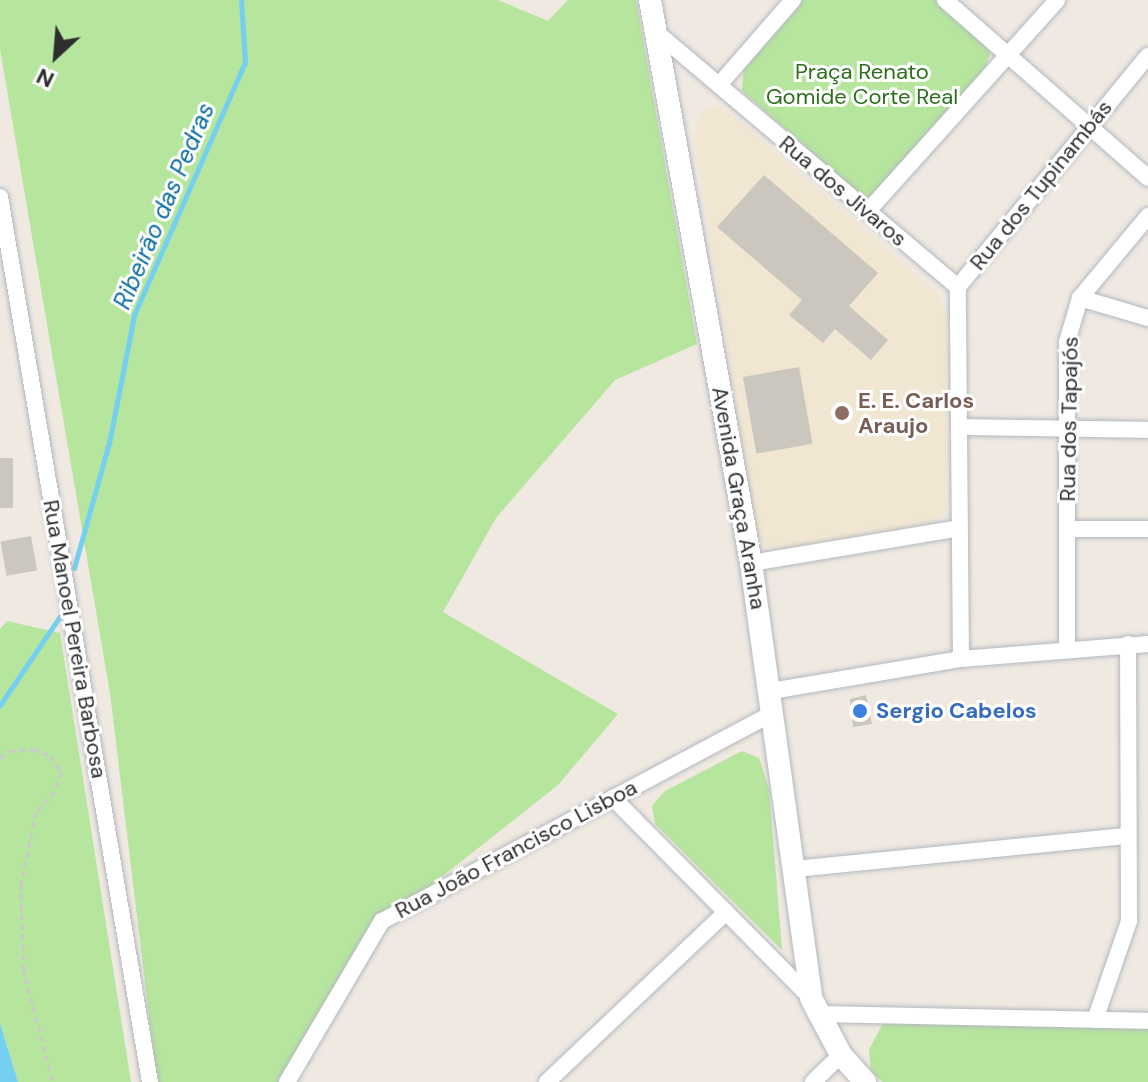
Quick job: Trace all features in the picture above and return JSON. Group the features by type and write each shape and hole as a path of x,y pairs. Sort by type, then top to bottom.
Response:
{"street":[{"path":"719,85 793,0"},
{"path":"945,0 1148,178"},
{"path":"868,211 1057,0"},
{"name":"Avenida Graça Aranha","path":"651,1 751,563 814,1006"},
{"name":"Rua dos Jivaros","path":"656,32 958,287"},
{"name":"Rua dos Tupinambás","path":"961,659 958,287 1086,126 1148,56"},
{"name":"Rua Manoel Pereira Barbosa","path":"0,197 150,1082"},
{"name":"Rua dos Tapajós","path":"1067,649 1067,342 1080,298 1148,216"},
{"path":"1080,298 1148,318"},
{"path":"961,427 1148,430"},
{"path":"751,563 960,528"},
{"path":"1068,529 1148,529"},
{"path":"1095,1020 1129,921 1128,644"},
{"name":"Rua João Francisco Lisboa","path":"287,1082 382,921 613,798 773,702 961,659 1148,644"},
{"path":"613,798 814,1006 841,1055 865,1082"},
{"path":"795,869 1127,836"},
{"path":"547,1082 726,912"},
{"path":"814,1006 1148,1021"},
{"path":"813,1082 841,1055"}],"path":[{"path":"0,758 9,751 33,749 51,756 61,772 55,791 36,812 21,884 23,968 53,1082"}],"shaded area":[{"name":"E. E. Carlos Araujo","path":"713,106 728,111 939,295 946,315 946,511 933,523 779,549 765,548 758,537 694,139 699,116"}],"green space":[{"path":"0,0 498,0 548,21 568,0 636,0 697,344 615,380 496,518 443,612 618,714 558,785 373,931 287,1082 157,1082 110,693 0,49"},
{"name":"Praça Renato Gomide Corte Real","path":"798,0 937,0 983,41 990,54 982,77 874,194 864,198 742,91 744,61"},
{"path":"7,621 60,633 131,1082 18,1082 0,1023 0,629"},
{"path":"742,751 759,758 769,789 782,950 655,824 652,806 665,791"},
{"path":"883,1023 1148,1027 1148,1082 882,1082 871,1070 869,1050"}],"water":[{"path":"0,1023 18,1082 0,1082"}],"building":[{"path":"764,175 878,273 849,306 888,340 871,360 835,329 823,343 789,315 802,300 717,227"},
{"path":"799,367 813,444 756,454 743,377"},
{"path":"0,458 13,458 13,508 0,508"},
{"path":"31,536 37,570 7,576 0,541"},
{"name":"Sergio Cabelos","path":"866,695 872,724 853,727 850,699"}],"waterway":[{"name":"Ribeirão das Pedras","path":"74,568 109,443 134,315 245,62 241,0"},
{"name":"Ribeirão das Pedras","path":"0,705 60,616"}],"place":[{"name":"E. E. Carlos Araujo","path":"842,413"},
{"name":"Sergio Cabelos","path":"860,711"}]}
